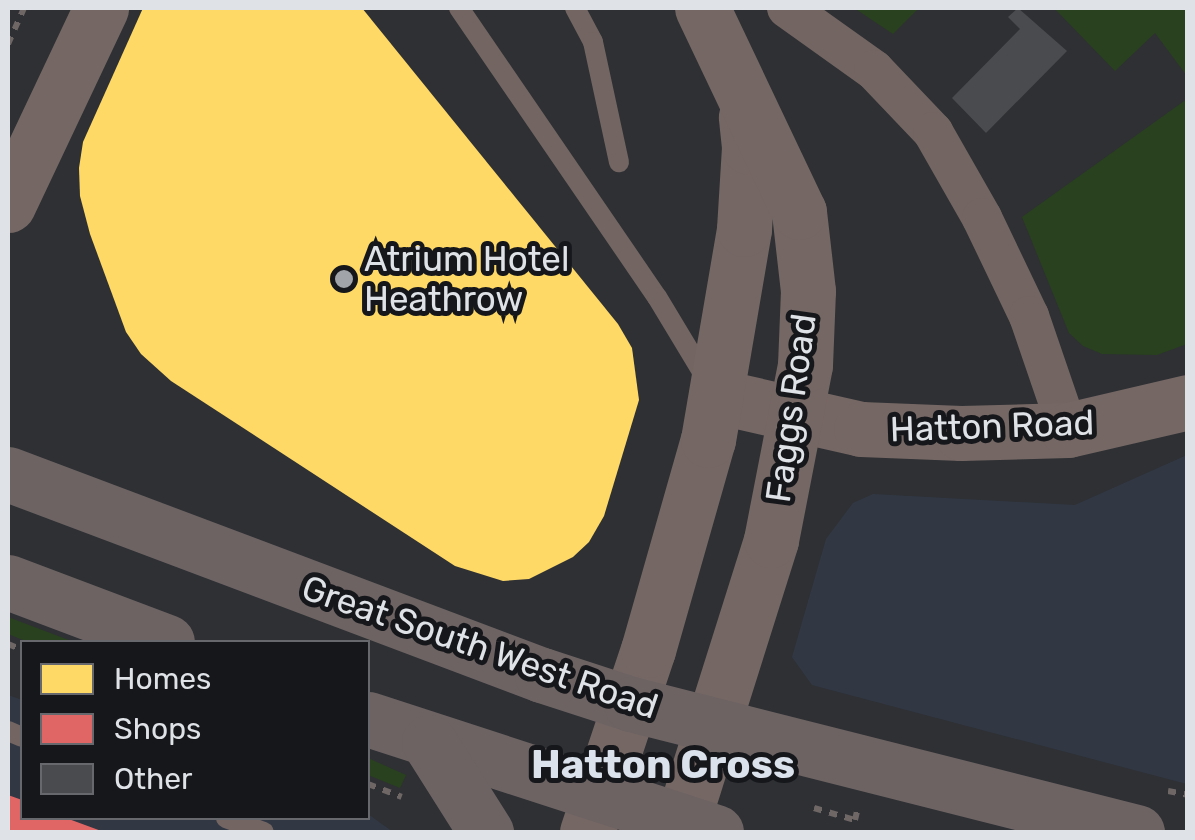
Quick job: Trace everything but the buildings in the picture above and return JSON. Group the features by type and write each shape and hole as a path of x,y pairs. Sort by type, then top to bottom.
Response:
{"highway":[{"name":"Great South West Road","path":"8,474 542,675 630,704 1136,832"},
{"path":"8,582 162,640"},
{"path":"370,720 593,814 692,829"},
{"path":"430,742 486,832"}],"street":[{"path":"8,122 63,8"},
{"path":"10,191 101,8"},
{"name":"Faggs Road","path":"692,829 715,726 771,540 805,365 808,291 799,212 702,8"},
{"path":"787,8 874,70 934,132 982,218 1029,316 1068,430"},
{"name":"Faggs Road","path":"593,814 648,650 698,480 716,396 744,229 750,147 744,96"},
{"name":"Hatton Road","path":"716,396 861,429 1068,430 1188,402"}],"lane":[{"path":"458,8 657,297 716,396"},
{"path":"576,8 593,42 618,162"},
{"path":"231,820 264,832"}],"path":[{"path":"8,44 24,8"}],"shaded area":[{"path":"1187,455 1187,784 812,685 792,657 826,539 853,503 873,494 1075,505"},
{"path":"8,695 20,699 20,820 370,820 370,815 393,832 8,832"}],"green space":[{"path":"854,8 919,8 893,34"},
{"path":"1054,8 1187,8 1187,76 1155,33 1115,71"},
{"path":"1187,99 1187,344 1157,355 1102,354 1083,346 1069,333 1022,217"},
{"path":"8,617 69,640 23,640 8,634"},
{"path":"370,759 406,775 400,788 370,776"}],"place":[{"name":"Atrium Hotel Heathrow","path":"344,279"}],"district":[{"name":"Hatton Cross","path":"663,765"}]}
